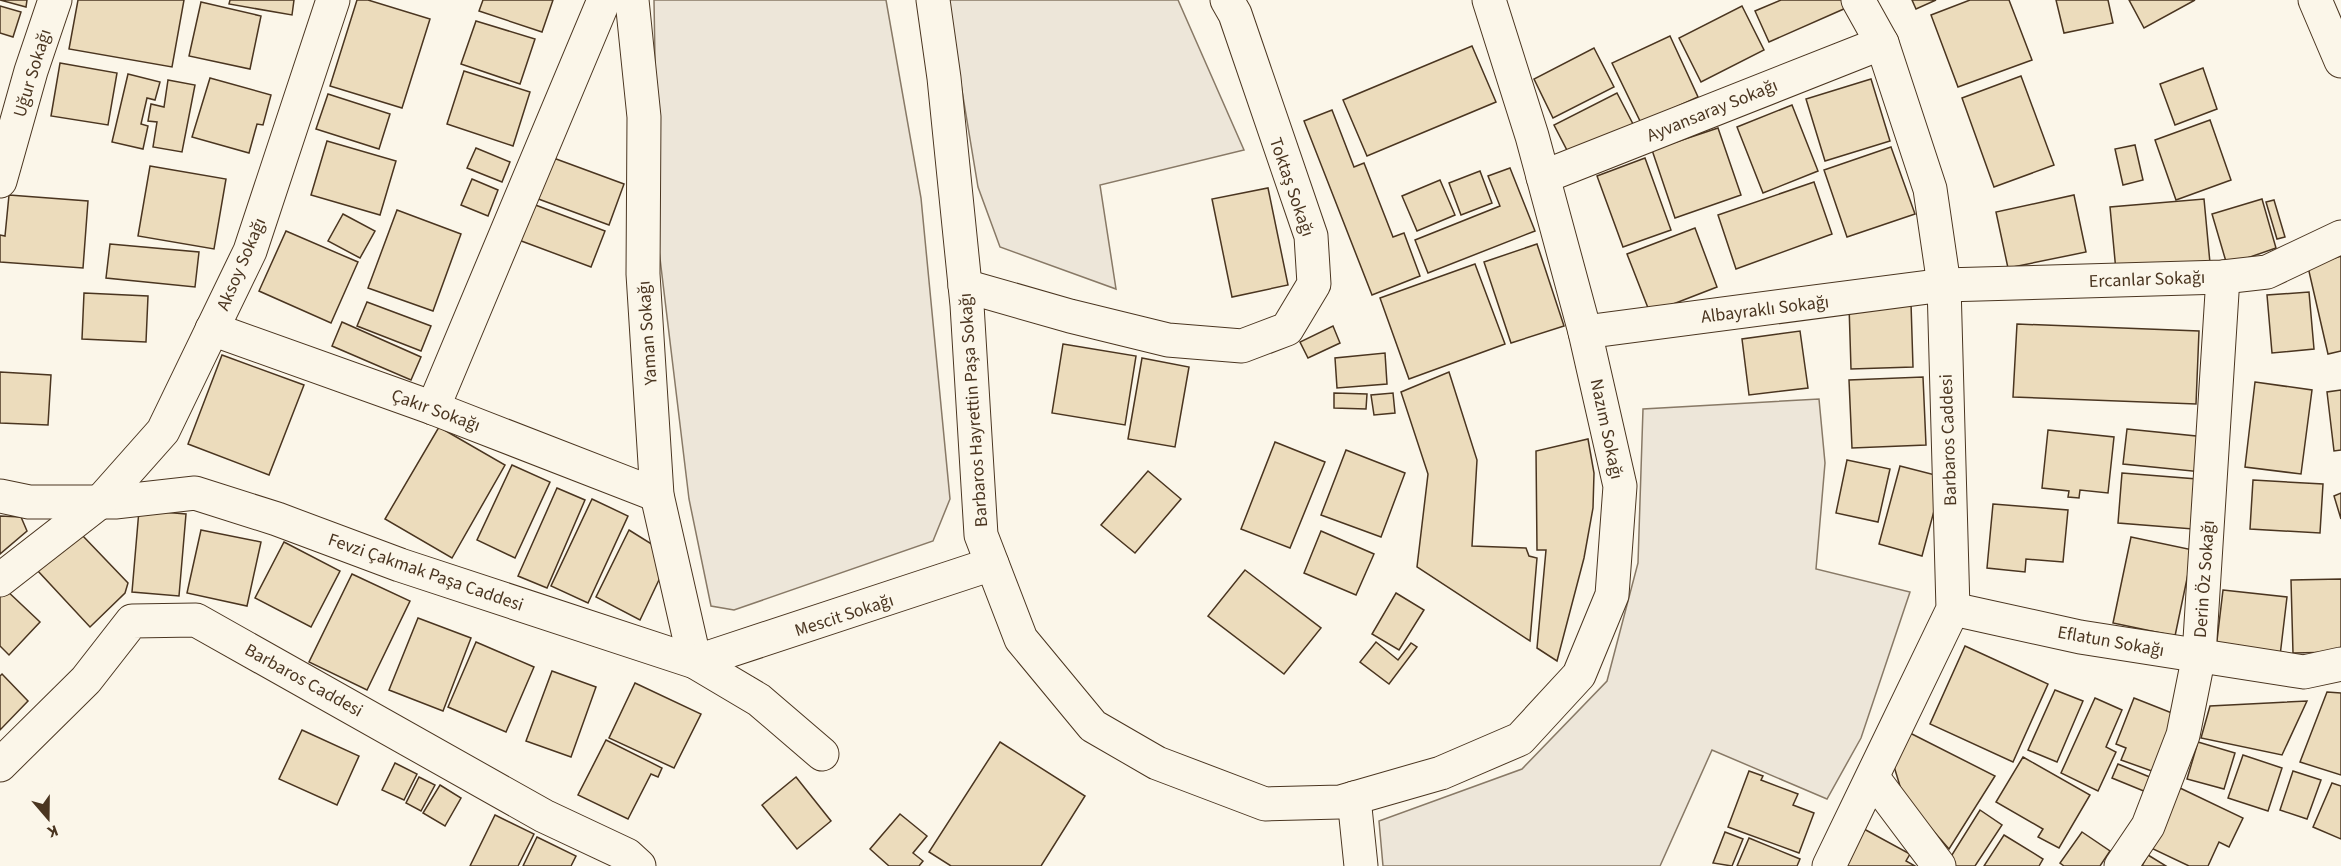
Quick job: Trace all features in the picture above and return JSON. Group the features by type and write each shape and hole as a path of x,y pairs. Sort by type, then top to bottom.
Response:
{"street":[{"name":"Uğur Sokağı","path":"0,181 31,71 55,0"},
{"name":"Aksoy Sokağı","path":"0,580 100,502 163,431 250,251 333,0"},
{"path":"432,408 604,0"},
{"name":"Yaman Sokağı","path":"632,0 644,117 643,274 657,495 695,662"},
{"name":"Barbaros Hayrettin Paşa Sokağı","path":"933,0 944,78 965,286 981,535 1021,639 1093,726 1157,763 1265,804 1340,802 1354,798"},
{"name":"Toktaş Sokağı","path":"965,286 1070,316 1168,340 1242,346 1287,329 1314,284 1311,236 1235,14 1227,0"},
{"name":"Nazım Sokağı","path":"1354,798 1441,773 1520,739 1579,675 1612,595 1620,486 1585,332 1543,177 1489,0"},
{"name":"Barbaros Caddesi","path":"1829,866 1953,609 1944,285 1930,189 1882,43 1858,0"},
{"path":"2315,0 2341,61"},
{"name":"Ayvansaray Sokağı","path":"1543,177 1882,43"},
{"name":"Ercanlar Sokağı","path":"1944,285 2223,277 2267,272 2341,237"},
{"name":"Derin Öz Sokağı","path":"2121,866 2148,826 2179,745 2199,656 2223,277"},
{"name":"Albayraklı Sokağı","path":"1585,332 1944,285"},
{"name":"Çakır Sokağı","path":"212,329 432,408 657,495"},
{"name":"Fevzi Çakmak Paşa Caddesi","path":"0,496 29,502 100,502 195,493 277,519 400,565 695,662 759,700 822,754"},
{"name":"Mescit Sokağı","path":"695,662 992,564"},
{"name":"Eflatun Sokağı","path":"1953,609 2080,637 2304,672 2341,664"},
{"name":"Barbaros Caddesi","path":"0,765 86,680 132,621 196,620 544,816 627,855 639,866"},
{"path":"1873,778 1939,866"},
{"path":"1354,798 1361,866"}],"shaded area":[{"path":"654,0 886,0 921,198 950,499 933,541 734,610 711,606 689,499 658,242"},
{"path":"947,0 1178,0 1244,150 1100,185 1116,289 1000,247 978,187"},
{"path":"1819,399 1825,463 1816,569 1910,592 1861,738 1827,799 1712,750 1660,866 1383,866 1379,821 1522,769 1607,681 1638,563 1643,409"}],"building":[{"path":"0,0 27,0 26,7"},
{"path":"78,0 184,0 172,67 69,49"},
{"path":"230,0 294,0 292,15 229,4"},
{"path":"357,0 368,0 430,19 402,108 330,86"},
{"path":"483,0 553,0 542,32 479,11"},
{"path":"1781,0 1843,0 1846,8 1769,42 1755,11"},
{"path":"1912,0 1936,0 1916,9"},
{"path":"1970,0 2009,0 2032,60 1958,87 1931,15"},
{"path":"2056,0 2108,0 2113,23 2064,33"},
{"path":"2129,0 2195,0 2144,28"},
{"path":"201,2 261,16 250,69 189,56"},
{"path":"0,6 21,12 13,37 0,33"},
{"path":"1742,6 1764,50 1701,82 1679,38"},
{"path":"476,21 535,39 520,84 461,64"},
{"path":"1670,36 1698,97 1641,123 1612,63"},
{"path":"1472,46 1496,102 1367,156 1343,100"},
{"path":"1594,48 1614,87 1553,118 1534,79"},
{"path":"60,63 117,73 108,125 51,116"},
{"path":"2203,68 2217,109 2175,125 2160,84"},
{"path":"464,71 530,92 513,146 447,124"},
{"path":"128,74 160,82 155,100 147,98 141,124 148,126 143,149 112,142"},
{"path":"2021,76 2054,165 1994,187 1962,98"},
{"path":"210,78 271,95 263,125 257,124 249,153 192,137"},
{"path":"1871,79 1890,141 1825,161 1806,99"},
{"path":"168,80 195,85 182,152 153,147 157,122 148,121 151,104 164,107"},
{"path":"1617,93 1634,126 1571,158 1554,125"},
{"path":"328,94 390,114 379,149 316,129"},
{"path":"1792,105 1818,171 1763,193 1737,127"},
{"path":"1332,110 1354,167 1364,163 1393,237 1404,233 1420,276 1372,295 1304,121"},
{"path":"2210,120 2231,180 2176,200 2155,140"},
{"path":"1718,128 1741,195 1675,218 1652,150"},
{"path":"327,141 396,161 380,215 311,195"},
{"path":"2135,145 2143,180 2123,185 2115,149"},
{"path":"1891,147 1915,214 1847,237 1824,170"},
{"path":"476,148 510,162 502,182 467,168"},
{"path":"548,156 624,184 609,225 533,197"},
{"path":"1645,158 1671,230 1623,247 1597,176"},
{"path":"150,166 226,179 214,249 138,236"},
{"path":"1510,168 1535,231 1428,273 1415,240 1500,206 1488,176"},
{"path":"1480,171 1492,203 1461,215 1449,183"},
{"path":"472,179 498,190 488,216 461,205"},
{"path":"1440,180 1455,215 1417,231 1402,196"},
{"path":"1814,182 1832,234 1736,269 1718,215"},
{"path":"1268,188 1288,285 1232,297 1212,199"},
{"path":"9,195 88,201 83,268 0,262 0,235 5,236"},
{"path":"2074,195 2086,252 2008,268 1996,212"},
{"path":"2204,199 2210,263 2116,271 2110,207"},
{"path":"2262,199 2276,248 2227,265 2212,214"},
{"path":"2274,200 2285,237 2277,239 2266,202"},
{"path":"530,203 605,231 591,267 516,239"},
{"path":"397,210 461,234 433,311 368,288"},
{"path":"343,214 375,231 360,258 328,241"},
{"path":"1695,228 1717,287 1650,313 1627,254"},
{"path":"286,231 358,262 331,323 259,291"},
{"path":"110,244 199,252 195,287 106,278"},
{"path":"1537,244 1564,326 1511,343 1484,262"},
{"path":"2341,256 2341,351 2328,354 2308,267"},
{"path":"1475,264 1505,344 1409,379 1380,298"},
{"path":"2309,292 2314,349 2272,353 2267,295"},
{"path":"84,293 148,296 146,342 82,339"},
{"path":"367,302 431,326 421,351 357,326"},
{"path":"1911,303 1913,367 1851,369 1849,305"},
{"path":"342,322 421,357 411,380 332,346"},
{"path":"2017,324 2199,331 2196,404 2013,397"},
{"path":"1333,326 1340,343 1308,358 1300,342"},
{"path":"1800,331 1808,388 1749,395 1742,339"},
{"path":"1063,344 1136,356 1125,425 1052,413"},
{"path":"1385,353 1387,384 1337,388 1335,358"},
{"path":"222,355 304,385 269,475 188,444"},
{"path":"1142,358 1189,367 1175,447 1128,439"},
{"path":"0,372 51,375 48,425 0,423"},
{"path":"1449,372 1477,460 1472,546 1526,548 1529,556 1537,558 1530,641 1417,567 1428,474 1401,392"},
{"path":"1923,377 1926,445 1852,448 1849,380"},
{"path":"2255,382 2312,390 2301,474 2245,467"},
{"path":"2341,390 2341,450 2334,451 2327,392"},
{"path":"1334,393 1367,394 1366,409 1334,408"},
{"path":"1393,393 1395,413 1374,415 1371,395"},
{"path":"439,427 505,465 452,558 385,519"},
{"path":"2127,429 2206,437 2202,472 2123,464"},
{"path":"2048,430 2114,437 2108,493 2080,490 2079,498 2068,497 2069,491 2042,488"},
{"path":"1588,439 1594,473 1593,508 1584,558 1557,661 1537,648 1546,550 1537,550 1536,451"},
{"path":"1275,442 1325,462 1290,548 1241,529"},
{"path":"1346,450 1405,473 1381,537 1321,515"},
{"path":"1847,460 1890,469 1878,522 1836,513"},
{"path":"512,465 550,482 515,558 477,540"},
{"path":"1900,466 1943,477 1922,556 1879,544"},
{"path":"1148,471 1181,499 1135,553 1101,525"},
{"path":"2122,473 2197,479 2193,529 2118,523"},
{"path":"2253,480 2323,484 2320,533 2250,529"},
{"path":"557,488 585,500 547,588 518,576"},
{"path":"2341,493 2341,519 2334,496"},
{"path":"592,499 628,516 588,603 551,586"},
{"path":"1993,504 2068,510 2063,562 2026,559 2025,572 1987,568"},
{"path":"139,510 186,514 179,596 132,592"},
{"path":"0,516 21,517 27,531 0,554"},
{"path":"201,530 261,542 247,606 187,593"},
{"path":"629,530 658,548 666,565 640,620 596,597"},
{"path":"1321,531 1374,554 1356,595 1304,573"},
{"path":"82,535 128,583 125,593 90,627 38,571"},
{"path":"2131,537 2193,550 2175,636 2113,623"},
{"path":"284,542 340,571 311,627 255,598"},
{"path":"1245,570 1321,628 1284,674 1208,616"},
{"path":"352,574 410,601 367,690 309,662"},
{"path":"2341,579 2341,652 2293,653 2291,580"},
{"path":"4,588 40,622 9,655 0,646 0,592"},
{"path":"2223,590 2287,597 2280,656 2216,649"},
{"path":"1396,593 1424,610 1399,650 1372,634"},
{"path":"418,618 471,638 443,711 389,690"},
{"path":"476,642 534,667 506,732 448,707"},
{"path":"1376,642 1398,660 1411,643 1417,647 1389,684 1360,662"},
{"path":"1965,646 2048,684 2013,762 1930,724"},
{"path":"552,671 596,687 571,757 526,741"},
{"path":"2,674 28,701 0,730 0,676"},
{"path":"635,683 701,714 674,768 609,738"},
{"path":"2055,690 2083,701 2057,762 2028,750"},
{"path":"2327,692 2341,693 2341,775 2300,762"},
{"path":"2095,698 2122,710 2106,747 2116,752 2098,791 2061,773"},
{"path":"2134,698 2177,715 2163,775 2121,760 2126,748 2116,744"},
{"path":"2307,701 2282,755 2201,738 2210,706"},
{"path":"302,730 359,756 337,805 279,779"},
{"path":"1908,732 1995,776 1949,849 1903,796 1893,763"},
{"path":"606,740 662,768 658,777 651,774 628,819 578,795"},
{"path":"1000,742 1085,796 1041,866 951,866 929,852"},
{"path":"2198,742 2235,753 2224,789 2187,779"},
{"path":"2243,755 2282,768 2268,811 2228,798"},
{"path":"2023,757 2090,795 2059,848 2038,837 2043,829 1996,802"},
{"path":"395,763 417,774 404,800 382,790"},
{"path":"2118,764 2157,780 2151,794 2112,778"},
{"path":"1749,771 1763,776 1761,780 1798,794 1793,805 1814,813 1799,853 1728,827"},
{"path":"2293,771 2321,780 2307,819 2280,810"},
{"path":"419,777 435,785 421,811 406,803"},
{"path":"796,777 831,821 797,849 762,805"},
{"path":"2332,783 2341,786 2341,839 2313,827"},
{"path":"440,785 461,798 445,826 423,813"},
{"path":"2180,788 2243,818 2229,847 2219,842 2208,866 2189,866 2151,848"},
{"path":"1980,810 2002,825 1975,866 1955,866 1950,858"},
{"path":"900,814 927,836 913,853 923,861 919,866 889,866 870,849"},
{"path":"495,815 534,834 518,866 470,866"},
{"path":"1864,829 1910,854 1906,861 1915,866 1844,866"},
{"path":"1725,832 1743,839 1732,866 1713,863"},
{"path":"2082,832 2110,851 2100,866 2064,866 2060,863"},
{"path":"2004,835 2043,859 2039,866 1984,866"},
{"path":"537,837 576,856 571,866 523,866"},
{"path":"1749,838 1800,859 1797,866 1737,866"},
{"path":"2148,855 2166,866 2142,866"}]}
